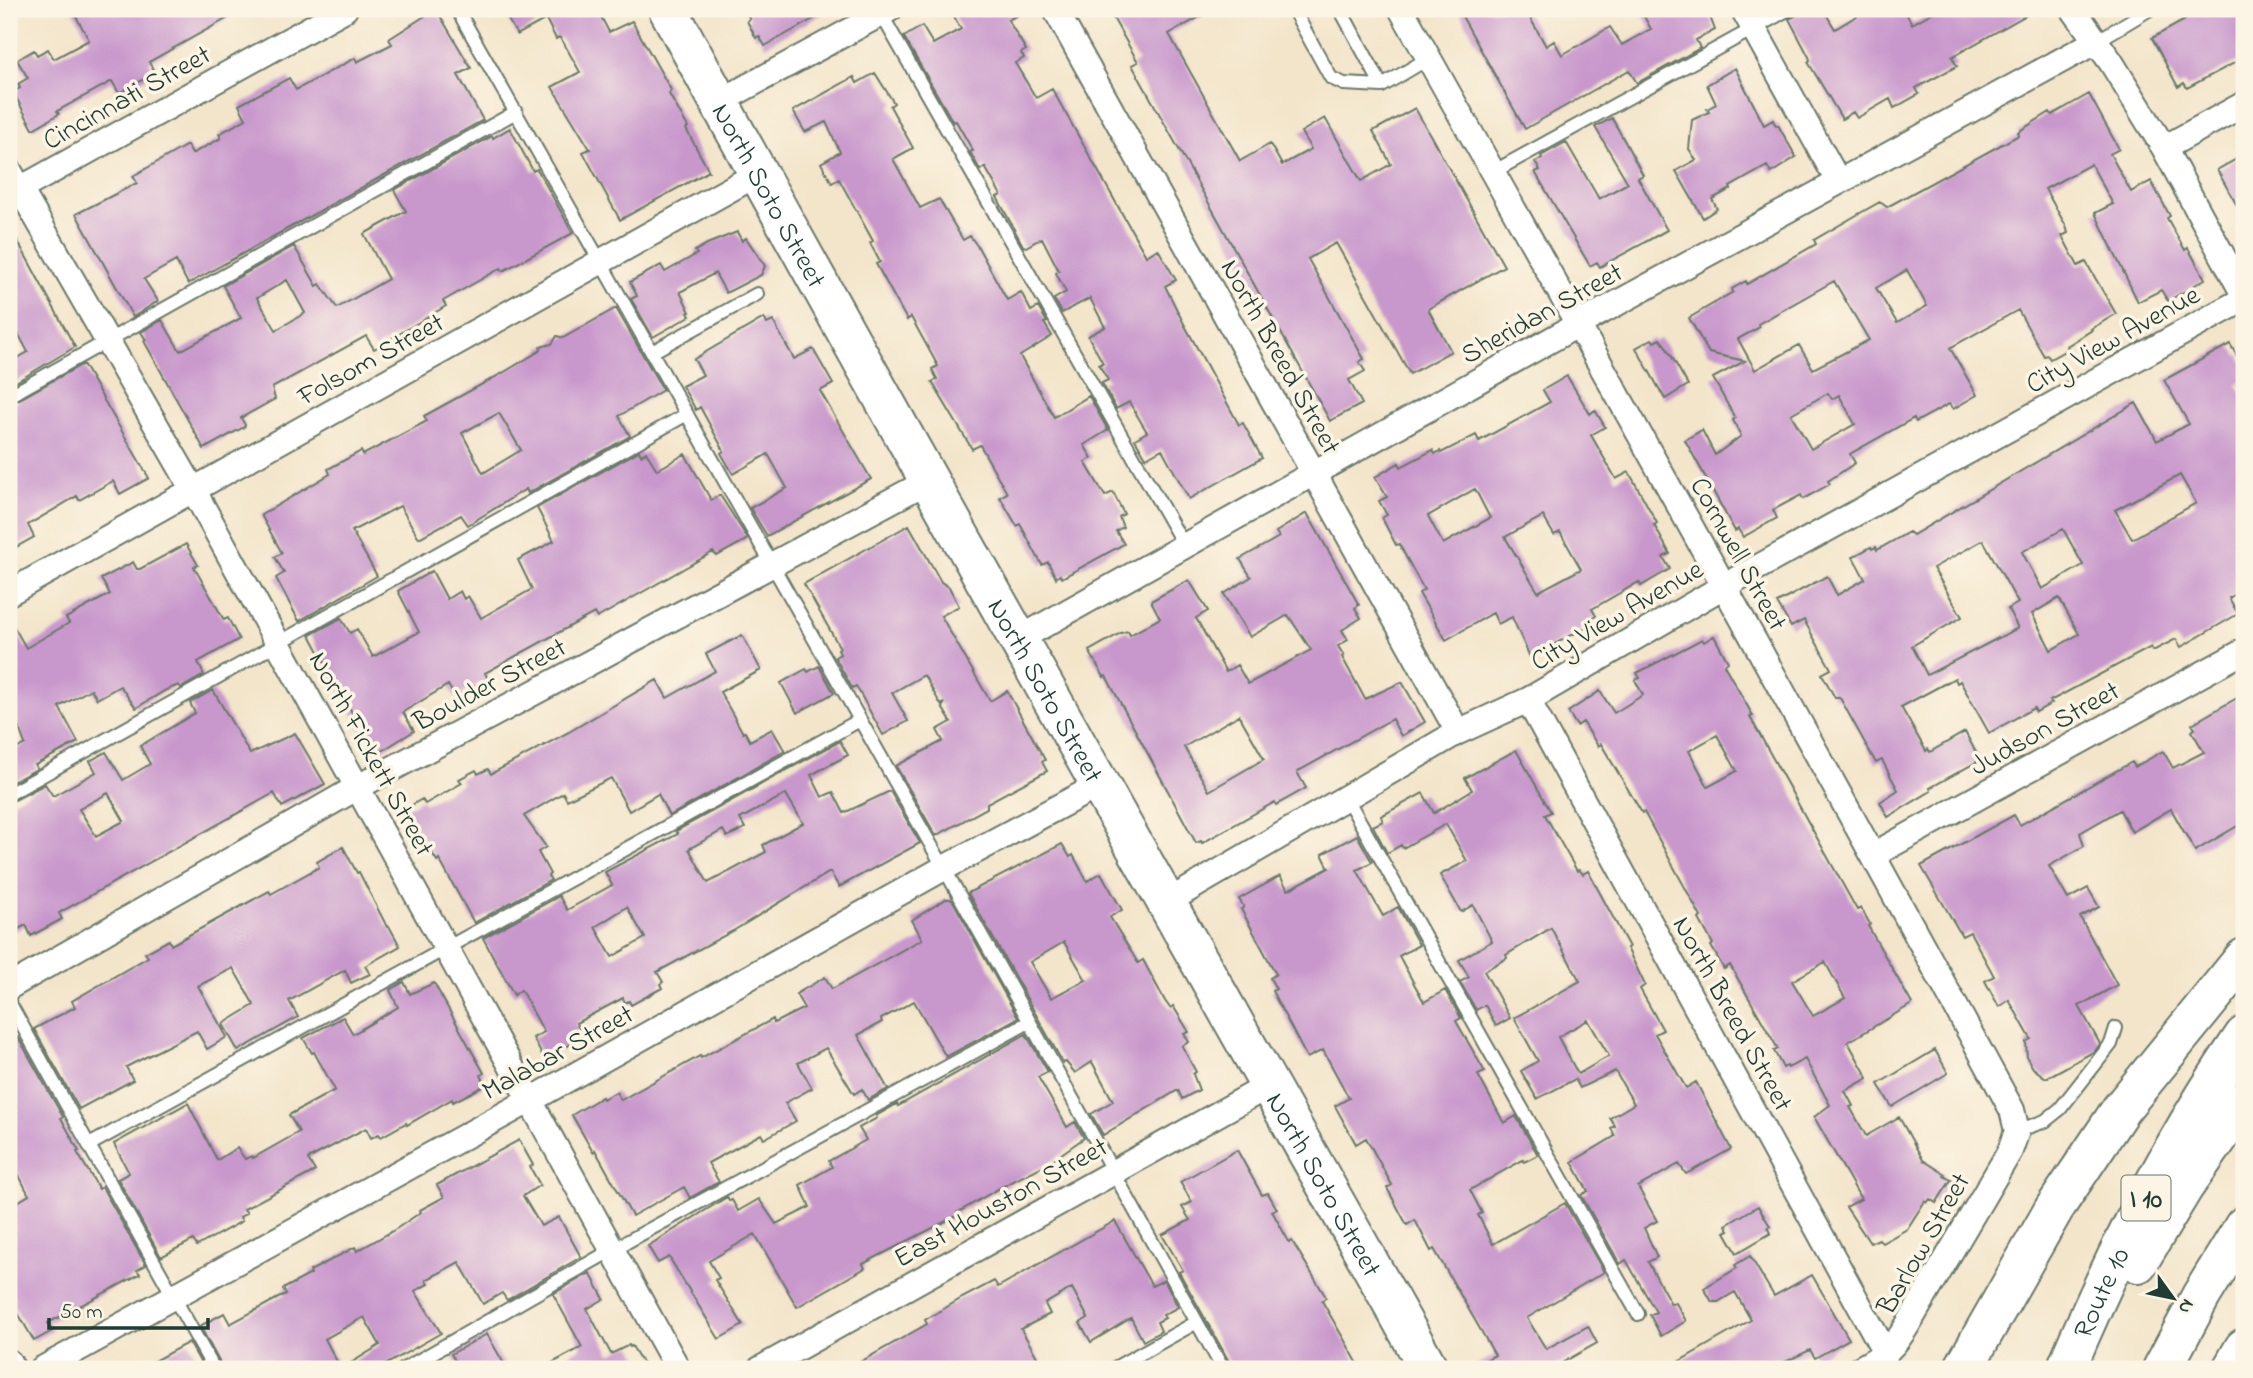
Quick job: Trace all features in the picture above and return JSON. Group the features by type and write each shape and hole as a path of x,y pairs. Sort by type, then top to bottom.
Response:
{"main road":[{"name":"North Soto Street","path":"668,9 928,481 1429,1369"},
{"path":"1963,1369 2054,1209 2121,1109 2244,958"},
{"name":"Route 10","path":"2066,1369 2095,1299 2133,1221 2185,1126 2244,1036"},
{"path":"2080,1369 2166,1216 2244,1101"},
{"path":"2162,1369 2244,1226"},
{"path":"2232,1369 2244,1348"}],"street":[{"name":"Cincinnati Street","path":"12,184 345,9"},
{"name":"North Breed Street","path":"1055,9 1458,732"},
{"name":"Cornwell Street","path":"1401,9 1873,855 2012,1110 2017,1130"},
{"path":"2073,9 2111,62 2164,148 2244,297"},
{"path":"719,102 883,10"},
{"path":"1748,18 1838,181"},
{"name":"Sheridan Street","path":"1019,639 1579,324 2095,42"},
{"path":"2164,148 2244,104"},
{"name":"Folsom Street","path":"9,593 759,173"},
{"name":"North Fickett Street","path":"12,184 194,491 678,1369"},
{"name":"City View Avenue","path":"1167,902 1458,732 1528,700 1724,586 2244,297"},
{"name":"Boulder Street","path":"9,987 358,787 928,481"},
{"name":"Judson Street","path":"1873,855 2244,651"},
{"name":"North Breed Street","path":"1528,700 1886,1354"},
{"name":"Malabar Street","path":"42,1369 529,1101 944,868 1101,784"},
{"name":"East Houston Street","path":"760,1369 1270,1085"},
{"name":"Barlow Street","path":"1859,1369 1886,1354 1900,1339 2003,1163 2017,1130"},
{"path":"9,1362 13,1369"}],"lane":[{"path":"457,9 944,868 1223,1369"},
{"path":"1293,9 1331,78 1344,84 1382,86 1429,58"},
{"path":"1340,9 1382,86"},
{"path":"1493,172 1748,18 1790,9"},
{"path":"2095,42 2150,9"},
{"path":"883,10 1185,547"},
{"path":"9,397 516,112"},
{"path":"652,352 757,293"},
{"path":"9,794 687,414"},
{"path":"89,1145 860,720"},
{"path":"1346,797 1638,1314"},
{"path":"9,1002 214,1369"},
{"path":"404,1369 612,1250 1029,1022"},
{"path":"2017,1130 2045,1121 2060,1109 2111,1044 2116,1028"},
{"path":"1113,1369 1197,1322"}],"building":[{"path":"72,9 244,9 149,62 155,73 119,93 112,81 57,111 59,114 33,129 13,92 20,88 18,84 28,78 17,60 34,50 37,55 48,49 54,59 89,40"},
{"path":"436,9 471,68 458,75 483,120 188,284 176,261 144,279 158,301 133,317 76,214 137,183 133,176 187,145 192,154 221,138 219,134 246,119 239,105 289,78 296,90 355,58 357,62 392,44 389,39"},
{"path":"502,9 597,9 609,32 632,21 671,90 669,94 709,171 620,220 583,152 590,149 552,87 580,72 562,40 559,37 556,39 546,19 517,35"},
{"path":"744,9 831,9 765,46 759,36 756,38"},
{"path":"950,9 1029,9 1008,20 1026,50 1021,53 1024,58 1015,63 1036,98 1052,89 1146,256 1158,249 1176,280 1165,286 1239,425 1243,423 1262,458 1189,499 1162,449 1146,458 1135,439 1147,432 1129,402 1116,409 1102,383 1108,380 1099,365 1103,363 1088,336 1105,327 1090,298 1062,313 1054,299 1066,292 1056,273 1059,271 1042,238 1023,246 997,197 1001,195 985,167 980,170 956,121 953,122 904,37 922,26 933,44 961,29"},
{"path":"1108,9 1214,9 1169,34 1240,161 1270,144 1282,165 1311,149 1301,132 1325,118 1361,181 1391,164 1373,131 1415,108 1504,266 1428,309 1451,351 1410,374 1336,243 1308,259 1364,359 1359,362 1365,371 1349,380 1362,404 1330,421 1132,65 1138,62"},
{"path":"1458,9 1525,9 1546,46 1554,41 1562,55 1610,27 1622,45 1651,29 1640,9 1707,9 1715,30 1696,40 1700,48 1637,83 1629,70 1525,129"},
{"path":"1809,9 1823,9 1835,29 1868,9 1904,9 1912,24 1939,9 2037,9 1952,57 1957,66 1916,88 1919,94 1894,108 1890,99 1857,118 1853,112 1842,119 1808,62 1809,57 1789,19"},
{"path":"2179,9 2244,9 2244,58 2187,88 2184,83 2178,87 2152,38 2185,20"},
{"path":"1735,68 1764,125 1773,120 1776,126 1778,125 1796,157 1771,173 1767,166 1730,187 1731,189 1712,199 1717,209 1703,218 1676,171 1696,160 1689,149 1692,120 1709,112 1707,109 1716,104 1707,85"},
{"path":"875,73 894,103 890,106 913,148 893,159 920,208 939,199 963,240 970,236 978,247 1007,300 1021,292 1031,311 1038,307 1047,322 1044,323 1052,336 1020,356 1054,417 1089,396 1108,430 1084,445 1092,458 1085,462 1105,496 1113,492 1124,514 1119,517 1123,527 1116,531 1124,544 1062,578 1060,575 1056,578 1048,562 1042,565 1020,524 1017,526 1000,497 1007,493 980,445 972,449 932,382 937,379 932,369 938,366 911,317 907,320 876,264 880,262 870,243 873,241 839,179 832,183 821,163 840,152 826,122 805,132 793,111 854,77 857,83"},
{"path":"2089,94 2119,149 2110,154 2131,192 2151,181 2170,216 2167,218 2205,279 2168,301 2161,290 2138,302 2095,213 2113,204 2091,164 2045,189 2066,226 2068,233 2062,236 2078,266 2086,262 2116,314 2050,359 2047,355 2044,356 2018,310 1950,348 1977,395 1953,409 1949,404 1916,422 1914,418 1850,454 1855,463 1828,481 1830,484 1803,499 1801,495 1773,510 1777,518 1743,537 1738,529 1735,531 1685,440 1702,430 1715,455 1741,436 1733,420 1735,418 1713,378 1745,361 1709,353 1689,318 1733,292 1732,289 1746,281 1747,284 1816,244 1814,240 1862,212 1880,202 1887,207 2019,135 2018,132 2050,112 2052,115","holes":["1907,270 1927,306 1897,323 1876,288","1834,281 1869,340 1813,369 1799,345 1755,370 1738,339 1760,327 1758,324","1828,393 1832,399 1839,395 1855,424 1811,449 1791,414"]},
{"path":"1612,118 1643,175 1638,178 1667,230 1600,267 1597,262 1590,266 1535,172 1540,170 1535,162 1566,142 1599,199 1628,183 1595,127"},
{"path":"510,128 533,171 537,169 573,233 503,271 501,268 443,301 446,306 374,349 366,336 272,388 275,399 241,418 244,427 204,449 141,332 162,320 180,351 241,318 223,286 294,246 317,286 320,284 337,308 388,279 364,234 406,211 394,190 492,136 493,138","holes":["287,280 305,313 276,330 257,298"]},
{"path":"2244,155 2244,218 2217,170"},
{"path":"9,225 75,347 9,386 9,363 28,352 9,316"},
{"path":"737,232 742,241 746,238 765,266 761,275 726,293 715,273 680,292 690,316 653,337 631,299 637,296 630,282 661,265 665,272 697,254 695,251 707,244"},
{"path":"616,308 663,390 619,416 630,436 528,493 526,489 468,525 461,515 419,538 400,506 352,531 377,576 299,621 276,578 284,573 275,557 282,553 261,515 330,474 328,469 361,451 363,455 427,421 424,416 501,374 541,350 540,347 552,344 557,336 563,338","holes":["499,413 521,450 483,473 462,433"]},
{"path":"764,318 767,324 773,321 794,359 813,349 833,384 820,391 871,479 767,536 750,508 787,488 768,454 733,474 700,407 696,410 682,386 703,375 694,359"},
{"path":"1652,339 1654,342 1660,339 1665,345 1688,385 1665,399 1636,348"},
{"path":"2230,344 2244,364 2244,381 2237,385 2244,396 2244,589 2229,598 2238,614 2181,647 2176,639 2153,651 2151,647 2050,701 2052,703 2036,712 2034,708 1989,733 1960,681 1957,683 1955,678 1901,707 1926,751 1928,749 1930,752 1965,732 1980,760 1930,788 1931,791 1888,817 1880,802 1898,790 1882,760 1876,763 1840,698 1835,698 1822,674 1831,669 1804,620 1791,627 1777,603 1827,576 1837,595 1865,579 1853,557 1871,547 1876,547 1877,550 1909,532 1913,535 2136,403 2157,441 2189,424 2164,380","holes":["2180,475 2196,503 2132,539 2115,510","2063,529 2083,565 2042,589 2022,552","1983,540 2018,603 2008,609 2018,628 1927,675 1912,646 1962,617 1933,568","2059,598 2079,634 2051,650 2032,614"]},
{"path":"83,364 149,478 120,494 113,481 79,500 77,496 28,525 34,537 9,551 9,405"},
{"path":"1567,376 1590,414 1595,410 1605,427 1591,435 1616,479 1629,472 1657,523 1654,525 1670,554 1663,557 1670,569 1641,586 1639,582 1592,609 1596,616 1589,620 1591,625 1530,657 1512,617 1498,624 1493,613 1446,640 1419,593 1424,590 1382,518 1387,515 1379,501 1387,497 1375,477 1399,463 1401,467 1433,450 1435,454 1440,451 1441,453 1476,435 1479,441 1550,402 1543,390","holes":["1475,489 1490,518 1443,544 1428,516","1543,516 1554,535 1560,532 1581,569 1538,592 1505,537"]},
{"path":"639,451 641,455 646,452 657,470 685,454 711,500 720,495 748,539 717,556 713,552 597,618 594,613 485,673 488,679 455,697 448,685 403,712 414,731 375,755 310,635 341,618 350,633 357,629 373,657 419,632 398,591 432,571 447,599 460,591 464,599 468,596 481,618 532,589 518,560 554,541 537,508"},
{"path":"1307,513 1359,605 1355,608 1361,618 1342,630 1348,640 1338,646 1365,699 1402,682 1425,722 1401,736 1392,719 1297,772 1306,788 1276,805 1275,802 1202,843 1196,843 1106,676 1104,677 1089,651 1121,633 1128,631 1130,635 1160,618 1151,601 1189,580 1208,611 1196,618 1226,672 1237,665 1248,684 1311,650 1288,615 1250,637 1224,594 1251,577 1240,559 1279,537 1276,532","holes":["1239,715 1264,759 1209,791 1184,747"]},
{"path":"909,525 941,582 949,587 959,606 941,616 990,701 1007,691 1045,760 1042,762 1047,771 987,803 987,808 936,836 896,766 943,741 937,730 951,722 942,707 945,703 941,705 924,675 892,693 908,721 883,735 856,686 852,688 835,657 840,654 840,648 804,584"},
{"path":"186,544 198,565 194,567 224,620 228,618 239,639 198,662 204,675 181,688 179,685 166,690 136,708 120,686 97,699 91,689 59,707 78,742 35,765 37,769 9,784 9,753 25,744 15,717 9,717 9,618 26,648 69,623 66,618 110,594 101,579 133,562 137,569 140,569"},
{"path":"742,635 761,670 720,692 750,741 772,729 785,751 669,816 658,794 629,811 611,778 567,800 563,793 524,816 546,847 538,852 551,880 474,923 439,859 437,861 405,809 422,799 425,804 462,783 459,779 476,770 478,774 488,769 491,774 657,680 667,698 715,671 706,654"},
{"path":"1714,636 1728,662 1724,665 1753,716 1750,717 1857,910 1861,908 1870,924 1868,926 1912,1004 1848,1042 1868,1078 1845,1091 1853,1106 1850,1107 1866,1136 1899,1117 1923,1160 1951,1180 1936,1203 1930,1199 1927,1203 1925,1201 1907,1229 1882,1243 1879,1239 1870,1243 1846,1207 1861,1199 1814,1117 1830,1105 1805,1059 1783,1068 1774,1051 1778,1049 1730,965 1724,969 1711,946 1713,944 1699,919 1701,917 1644,812 1642,813 1601,744 1598,746 1583,722 1577,726 1568,712 1600,691 1614,713 1643,695 1635,680 1640,678 1637,673 1702,639 1704,642","holes":["1717,735 1737,771 1708,787 1689,751","1825,962 1845,998 1813,1016 1792,981"]},
{"path":"819,666 834,693 797,713 781,683 806,669 808,672"},
{"path":"213,690 250,754 295,733 325,784 282,807 274,793 59,913 62,919 31,936 26,925 9,934 9,910 14,907 9,898 9,803 45,784 53,796 96,772 90,761 106,752 123,780 150,764 140,746 195,713 190,703","holes":["108,793 124,821 96,836 79,809"]},
{"path":"2244,694 2244,822 2195,851 2171,809 2132,832 2120,810 2080,833 2084,846 2049,866 2068,899 2088,888 2099,907 2080,917 2117,985 2079,1006 2100,1044 2095,1051 2046,1078 2033,1068 2027,1058 2026,1042 2031,1039 2009,1000 1999,1007 1985,981 1994,976 1970,932 1962,936 1921,866 2014,815 2020,825 2132,762 2135,767 2163,751 2173,768 2204,752 2192,731 2195,729 2192,724"},
{"path":"840,741 848,755 811,775 822,797 833,792 844,813 890,791 920,843 839,887 830,872 733,931 657,972 663,982 660,984 662,988 631,1005 629,1001 625,1003 623,998 576,1023 584,1037 544,1059 533,1038 544,1032 521,990 514,995 483,938 559,896 567,910 612,885 605,872 678,834 676,831","holes":["786,794 803,823 763,845 766,852 708,883 689,849 723,830 727,837 745,828 740,819","627,907 645,938 612,957 595,927"]},
{"path":"1516,750 1551,812 1545,815 1577,871 1583,874 1588,871 1629,947 1627,948 1645,985 1640,989 1663,1030 1655,1034 1686,1088 1696,1082 1731,1149 1686,1174 1679,1164 1638,1187 1657,1221 1644,1228 1657,1257 1648,1262 1671,1304 1676,1303 1686,1321 1661,1336 1650,1315 1656,1312 1626,1260 1620,1264 1581,1195 1588,1191 1572,1162 1615,1136 1611,1128 1615,1126 1610,1118 1634,1104 1615,1071 1580,1088 1575,1079 1537,1099 1521,1071 1538,1061 1514,1018 1580,981 1551,928 1484,971 1510,1018 1496,1026 1485,1005 1476,1010 1460,982 1469,977 1459,960 1492,941 1473,905 1461,912 1440,875 1467,861 1446,824 1403,848 1401,845 1387,853 1373,826 1383,821 1381,816 1423,793 1434,813 1472,790 1465,778","holes":["1588,1020 1609,1056 1578,1074 1558,1037"]},
{"path":"1357,835 1372,862 1357,870 1383,916 1398,907 1419,945 1399,956 1424,1002 1445,990 1461,1018 1456,1021 1485,1072 1478,1075 1504,1123 1516,1116 1538,1155 1524,1162 1523,1160 1470,1190 1482,1213 1478,1215 1493,1244 1565,1203 1604,1272 1527,1318 1546,1349 1588,1326 1597,1343 1551,1369 1469,1369 1495,1355 1415,1220 1407,1225 1387,1188 1392,1185 1366,1138 1356,1144 1335,1106 1349,1098 1323,1050 1307,1058 1272,991 1276,989 1270,978 1276,974 1241,909 1244,907 1239,899 1280,876 1288,890 1329,868 1322,854"},
{"path":"1062,844 1070,857 1073,855 1087,881 1101,873 1122,910 1110,917 1138,963 1143,960 1165,1001 1170,1008 1173,1006 1189,1032 1184,1034 1189,1042 1182,1046 1196,1072 1193,1074 1199,1090 1182,1099 1178,1090 1103,1135 1091,1114 1113,1101 1092,1062 1075,1073 1066,1062 1063,1063 968,893","holes":["1064,942 1086,980 1051,998 1030,962"]},
{"path":"343,847 400,946 365,966 370,974 351,983 345,970 289,1001 298,1017 238,1051 223,1024 254,1005 233,968 198,986 227,1037 207,1049 197,1031 126,1067 133,1080 79,1109 34,1029 75,1007 72,1001 148,957 145,953 169,940 171,945 269,891 271,894 319,867 317,862"},
{"path":"946,899 953,901 1018,1018 946,1057 914,1001 858,1035 888,1089 868,1100 862,1089 854,1094 826,1048 798,1063 812,1088 785,1103 796,1121 764,1139 761,1134 708,1163 719,1182 690,1198 684,1187 632,1216 572,1115 616,1092 621,1100 773,1019 774,1023 804,1008 796,994 825,977 832,989 922,939 912,920"},
{"path":"404,982 410,994 434,983 484,1073 481,1075 486,1085 453,1102 452,1099 381,1137 379,1134 371,1138 366,1128 308,1159 315,1171 244,1209 247,1213 240,1217 242,1221 197,1246 193,1240 161,1257 118,1179 129,1173 114,1144 188,1103 217,1160 237,1148 245,1159 252,1156 253,1158 299,1132 289,1115 335,1090 303,1038 343,1017 353,1034 398,1007 390,990"},
{"path":"1026,1034 1048,1072 1038,1077 1067,1127 1075,1122 1084,1138 1047,1164 998,1189 957,1213 958,1215 863,1264 865,1268 797,1307 755,1234 709,1261 719,1278 715,1280 743,1325 719,1339 669,1257 658,1263 648,1246 727,1197 738,1211 759,1199 776,1224 810,1207 800,1185 832,1167 829,1161 866,1140 859,1128 897,1104 898,1106"},
{"path":"18,1037 63,1117 61,1118 79,1151 77,1152 99,1189 102,1187 146,1265 137,1270 140,1274 48,1323 52,1331 34,1341 11,1301 15,1298 9,1288 9,1207 29,1195 9,1156 9,1042"},
{"path":"1935,1050 1948,1073 1892,1107 1878,1084"},
{"path":"519,1140 533,1165 530,1167 540,1185 523,1196 541,1226 559,1217 581,1257 507,1300 502,1293 483,1304 459,1262 426,1280 428,1284 415,1291 441,1333 378,1369 341,1369 223,1369 200,1326 224,1313 230,1324 286,1294 283,1289 311,1274 310,1271 355,1247 357,1251 396,1229 421,1212 420,1210 444,1197 437,1185","holes":["364,1317 380,1345 341,1369 325,1339"]},
{"path":"1237,1150 1262,1195 1268,1193 1277,1209 1272,1211 1326,1297 1322,1301 1361,1369 1233,1369 1179,1272 1183,1270 1162,1235 1190,1220 1182,1207 1192,1202 1180,1182"},
{"path":"1758,1206 1770,1226 1768,1227 1771,1233 1737,1253 1725,1232 1729,1230 1726,1225"},
{"path":"1115,1221 1152,1286 1164,1280 1178,1307 1163,1315 1165,1318 1157,1322 1161,1331 1143,1341 1131,1318 1091,1342 1080,1323 1088,1318 1072,1288 1045,1304 1050,1314 1021,1329 1044,1369 848,1369 927,1324 925,1320 962,1298 994,1281 998,1287"},
{"path":"1750,1256 1774,1296 1812,1275 1849,1339 1815,1358 1810,1350 1770,1369 1666,1369 1751,1320 1735,1292 1718,1302 1712,1302 1704,1288 1737,1268 1735,1265"},
{"path":"590,1273 604,1299 587,1309 611,1354 632,1346 646,1369 541,1369 582,1347 553,1294"},
{"path":"487,1334 507,1369 460,1369 451,1354"},
{"path":"189,1342 204,1369 139,1369"}]}
